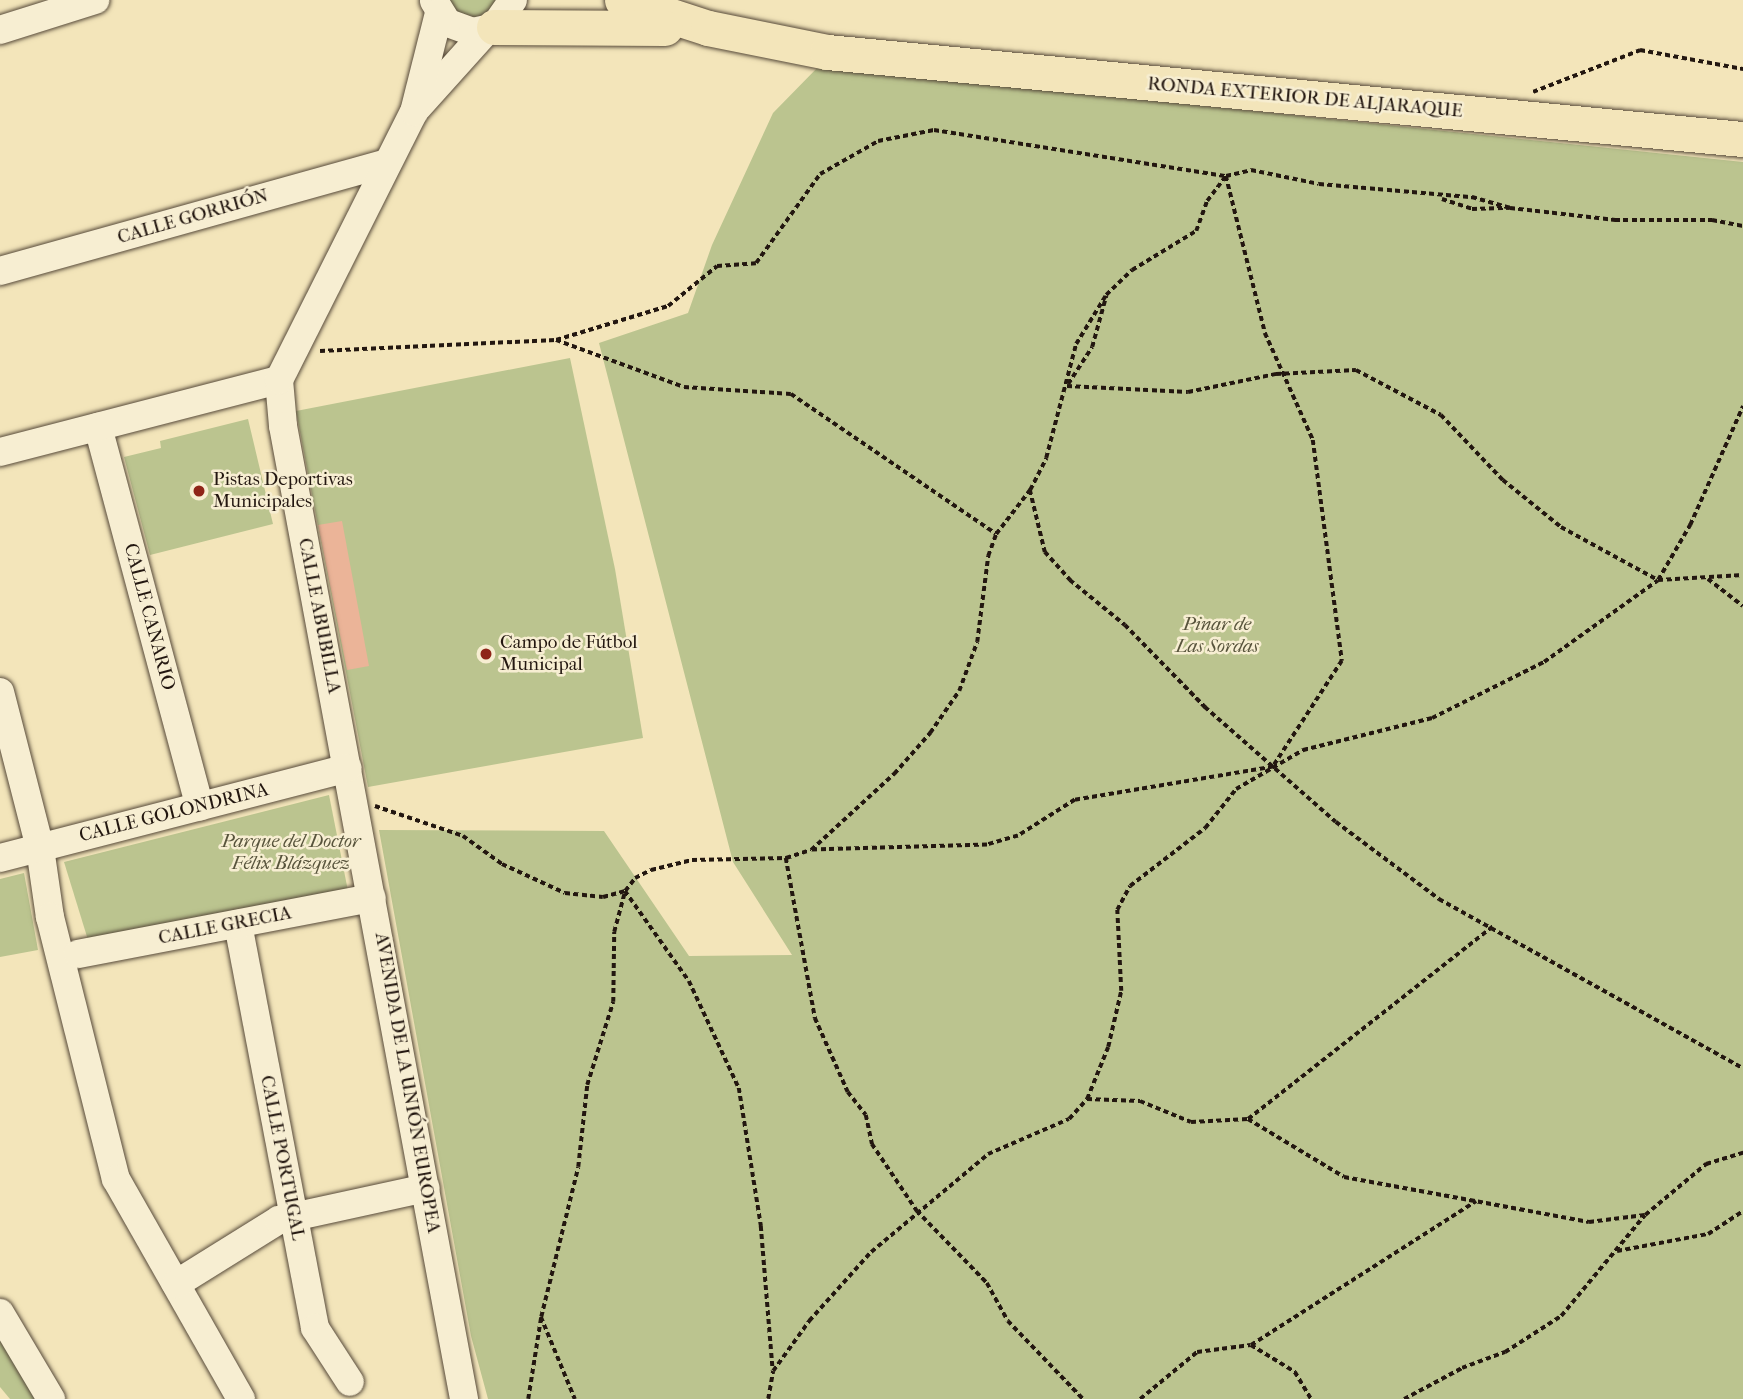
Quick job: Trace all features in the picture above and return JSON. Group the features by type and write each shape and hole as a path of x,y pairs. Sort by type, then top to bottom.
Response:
{"main road":[{"name":"RONDA EXTERIOR DE ALJARAQUE","path":"622,0 708,28 827,52 867,53 1743,139"},
{"name":"RONDA EXTERIOR DE ALJARAQUE","path":"678,0 867,53"},
{"path":"498,19 708,28"}],"street":[{"path":"0,30 95,0"},
{"path":"434,4 460,29 498,19"},
{"path":"414,112 434,4"},
{"path":"0,452 279,380 414,112 498,19"},
{"name":"CALLE GORRIÓN","path":"0,271 387,163"},
{"name":"CALLE ABUBILLA","path":"279,380 283,426 348,768"},
{"name":"CALLE CANARIO","path":"98,427 200,807"},
{"path":"0,692 40,848 50,917 117,1179 260,1399"},
{"name":"CALLE GOLONDRINA","path":"0,858 348,768"},
{"name":"AVENIDA DE LA UNIÓN EUROPEA","path":"348,768 464,1399"},
{"path":"40,848 65,901 131,1171 241,1399"},
{"name":"CALLE GRECIA","path":"78,954 372,898"},
{"name":"CALLE PORTUGAL","path":"238,924 315,1328 350,1382"},
{"path":"183,1280 279,1220 426,1188"},
{"path":"0,1313 51,1399"}],"path":[{"path":"1527,94 1640,50 1743,69"},
{"path":"293,352 556,340 668,306 717,267 756,263 820,174 878,141 934,130 1226,176 1251,170 1319,184 1440,198 1472,197 1510,208"},
{"path":"811,850 894,774 930,733 958,691 977,642 988,556 996,534 1030,490 1046,458 1076,344 1106,295 1132,270 1196,231 1208,201 1226,176"},
{"path":"528,1399 541,1317 578,1167 587,1085 613,1002 614,932 625,891 635,878 651,870 692,860 786,858 811,850 987,845 1018,836 1075,800 1273,767 1342,661 1313,440 1265,333 1226,176"},
{"path":"1440,198 1472,209 1510,208 1615,220 1712,220 1743,226"},
{"path":"1067,386 1092,346 1106,295"},
{"path":"556,340 684,387 791,394 996,534"},
{"path":"1067,386 1188,392 1283,374 1356,370 1441,415 1503,480 1561,527 1658,580 1743,575"},
{"path":"773,1371 845,1279 917,1211 988,1154 1069,1119 1087,1099 1108,1047 1121,991 1117,910 1130,886 1205,828 1236,789 1273,767 1303,750 1432,718 1545,662 1658,580 1690,525 1743,406"},
{"path":"1030,490 1045,552 1273,767 1336,822 1439,899 1493,926 1743,1068"},
{"path":"1706,577 1743,606"},
{"path":"369,804 463,836 502,864 565,893 603,897 625,891"},
{"path":"786,858 815,1018 848,1092 866,1115 872,1144 917,1211 987,1283 1008,1321 1083,1399"},
{"path":"625,891 689,981 739,1088 761,1226 773,1371 768,1399"},
{"path":"1248,1119 1493,926"},
{"path":"1087,1099 1140,1101 1191,1122 1248,1119 1344,1177 1589,1222 1645,1215"},
{"path":"1404,1399 1462,1368 1505,1352 1561,1316 1645,1215 1706,1164 1743,1153"},
{"path":"1140,1399 1197,1352 1251,1345 1476,1202"},
{"path":"1615,1252 1708,1234 1743,1211"},
{"path":"541,1317 575,1399"},
{"path":"1251,1345 1295,1372 1311,1399"}],"green space":[{"path":"444,0 502,0 495,12 468,21"},
{"name":"Pinar de Las Sordas","path":"819,66 1743,162 1743,1399 488,1399 471,1336 379,830 604,831 689,956 792,955 733,862 599,343 688,313 712,245 773,113"},
{"name":"Campo de Fútbol Municipal","path":"570,358 615,569 643,738 368,787 296,411"},
{"name":"Pistas Deportivas Municipales","path":"248,419 273,524 150,555 124,457 161,448 160,441"},
{"name":"Parque del Doctor Félix Blázquez","path":"329,795 348,891 88,940 64,862"},
{"path":"24,873 38,950 0,957 0,879"},
{"path":"0,1339 35,1399 10,1399 0,1387"}],"building":[{"path":"342,521 369,666 347,670 318,525"}],"place":[{"name":"Pistas Deportivas Municipales","path":"199,491"},
{"name":"Campo de Fútbol Municipal","path":"486,654"}]}
